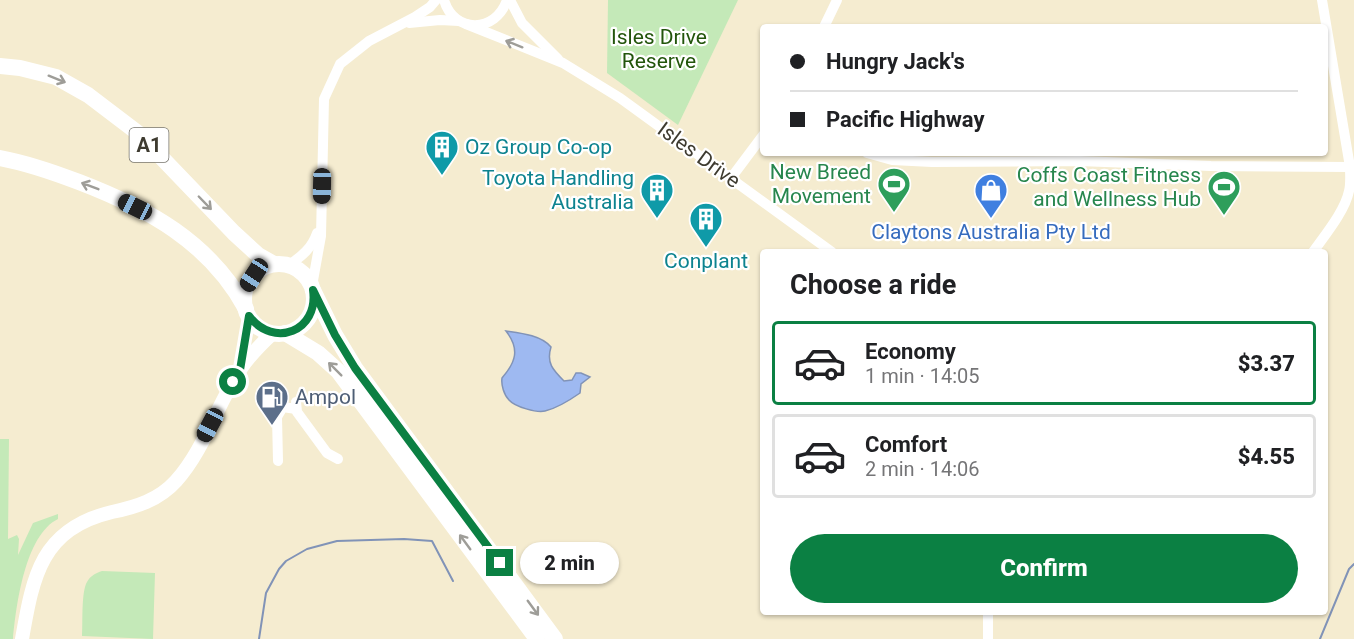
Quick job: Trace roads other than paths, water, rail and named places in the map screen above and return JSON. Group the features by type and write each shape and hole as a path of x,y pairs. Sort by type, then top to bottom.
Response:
{"highway":[{"name":"A1","path":"0,66 20,68 56,77 88,95 138,133 258,255 299,270 308,278 335,335 355,368 555,639"},
{"path":"0,158 50,171 101,191 166,224 196,246 224,274 236,289 255,323 262,329 279,333 318,354 338,371 537,639"},
{"path":"248,312 245,297 247,285 254,275 263,268 282,264"},
{"path":"279,333 297,329 306,322 312,311 314,300 312,288"}],"main road":[{"path":"240,370 248,312"},
{"path":"22,639 34,580 45,556 57,540 81,523 149,501 175,483 192,460 240,370 260,346 279,333"}],"street":[{"path":"312,288 320,247 324,99 340,64 369,41 415,18 436,0"},
{"path":"444,0 451,14 463,23 563,63"},
{"path":"399,25 430,20 479,25 491,21 501,13 509,0 522,23 563,63"},
{"path":"825,24 837,0"},
{"path":"1322,0 1326,24"},
{"path":"1315,249 1346,202 1350,189 1350,167 1328,36"},
{"name":"Isles Drive","path":"563,63 620,98 828,249"},
{"path":"731,178 760,139"},
{"path":"878,156 892,160 932,162 1079,161 1211,166 1350,167"},
{"path":"282,264 306,253 313,244 321,221"},
{"path":"278,461 277,417 283,407 296,405 297,412 327,453 338,459"},
{"path":"988,615 988,639"}],"water":[{"path":"506,331 530,335 547,343 551,347 550,362 564,381 572,380 576,373 590,377 581,384 580,393 559,406 545,411 526,409 512,403 503,390 502,384 502,378 515,355 513,344"}],"waterway":[{"path":"259,639 266,593 286,561 307,549 337,541 404,539 432,541 453,581"},
{"path":"1320,639 1349,569 1354,564"}],"place":[{"name":"Oz Group Co-op","path":"442,176"},
{"name":"New Breed Movement","path":"894,213"},
{"name":"Coffs Coast Fitness and Wellness Hub","path":"1224,216"},
{"name":"Toyota Handling Australia","path":"657,219"},
{"name":"Claytons Australia Pty Ltd","path":"991,219"},
{"name":"Conplant","path":"706,248"},
{"name":"Ampol","path":"272,426"}],"park label":[{"name":"Isles Drive Reserve","path":"659,49"}]}
